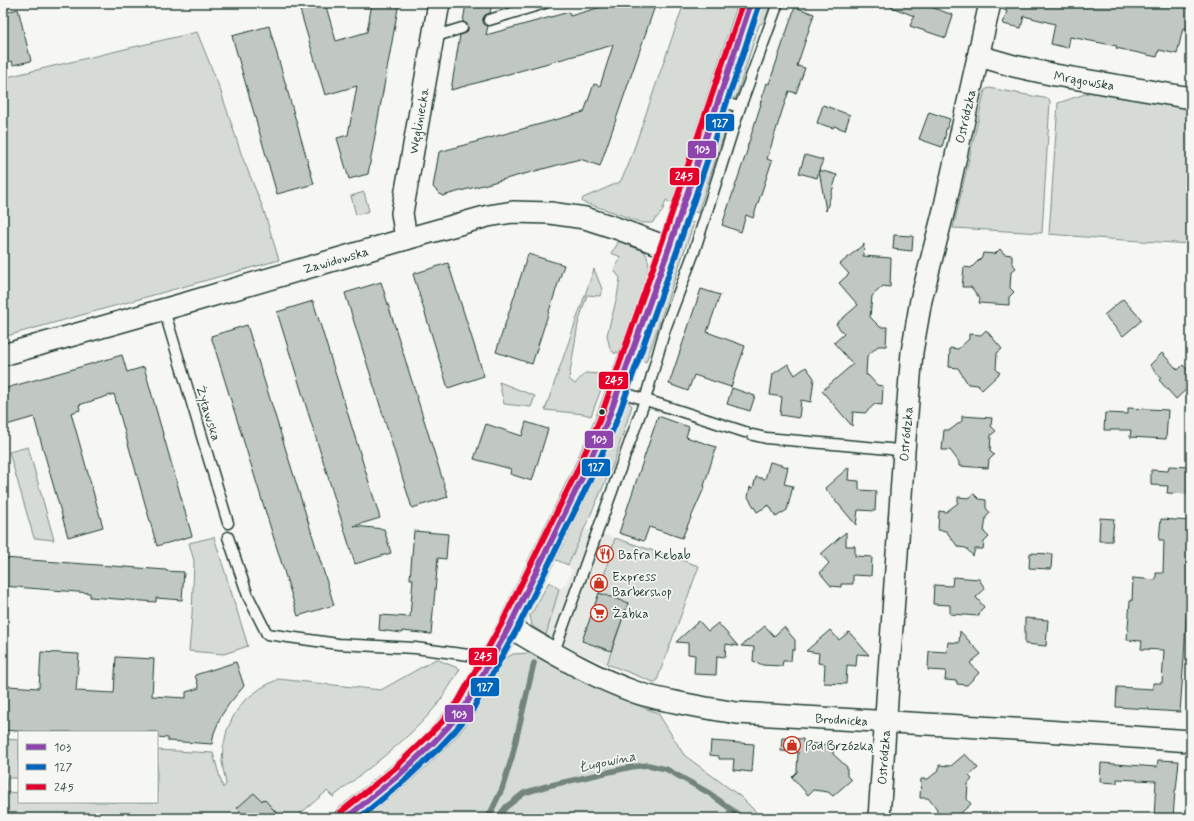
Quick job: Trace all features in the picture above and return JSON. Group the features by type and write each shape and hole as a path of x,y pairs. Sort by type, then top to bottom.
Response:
{"street":[{"name":"Węgliniecka","path":"406,239 402,213 439,3"},
{"path":"346,818 399,775 448,727 466,705 509,627 583,476 607,422 669,248 751,3"},
{"name":"Ostródzka","path":"879,818 912,352 921,300 944,210 990,3"},
{"name":"Mrągowska","path":"979,56 1014,66 1055,75 1191,98"},
{"name":"Zawidowska","path":"3,355 488,216 513,212 550,213 585,218 669,248"},
{"name":"Brodnicka","path":"509,627 584,670 612,683 636,692 666,700 737,713 1191,741"}],"lane":[{"path":"489,20 545,3"},
{"path":"553,652 645,400 665,329 694,252 740,107 778,3"},
{"path":"433,37 462,28"},
{"path":"718,101 740,107"},
{"name":"Żytawska","path":"164,310 228,523"},
{"path":"618,391 749,434 766,438 904,451"},
{"path":"228,537 248,596 267,634 338,644 422,649 492,658"}],"shaded area":[{"path":"684,3 739,3 671,203 666,200 662,212 652,223 642,223 582,202 583,198 620,182 628,166"},
{"path":"758,3 771,3 765,21 759,25 736,98 727,95"},
{"path":"197,32 220,89 242,156 263,208 279,260 3,337 3,78"},
{"path":"989,88 1049,99 1050,101 1042,233 953,228 985,90"},
{"path":"1094,91 1191,108 1191,244 1049,234 1058,103"},
{"path":"722,107 732,111 698,213 688,210"},
{"path":"364,192 369,211 356,215 351,196"},
{"path":"684,220 694,223 646,362 636,358"},
{"path":"620,237 636,244 643,250 648,259 649,266 620,353 616,352 615,354 610,349 607,335 617,297 620,278 614,270 621,257 611,253 617,245"},
{"path":"594,269 602,289 600,296 587,295 578,324 569,379 575,384 585,373 606,376 591,416 545,410"},
{"path":"499,382 535,396 531,407 504,404"},
{"path":"628,401 632,406 613,465 568,565 554,559 619,410"},
{"path":"28,447 54,540 34,538 9,452"},
{"path":"585,529 615,538 599,593 628,603 607,664 581,654 546,635 559,589 566,584 572,571 568,565"},
{"path":"214,537 248,646 224,654 189,651 194,561 189,543"},
{"path":"615,538 699,566 656,683 607,664 628,603 599,593"},
{"path":"549,582 559,589 546,635 532,626 530,616"},
{"path":"529,653 589,684 658,713 684,755 741,797 762,818 366,818 390,795 496,664 513,654"},
{"path":"436,659 460,669 437,705 401,742 333,797 327,791 295,818 275,818 263,799 262,801 238,808 245,816 243,818 3,818 3,739 18,740 18,778 7,778 6,792 18,793 18,803 158,803 158,750 213,753 223,788 226,784 222,762 223,748 227,730 235,713 244,701 261,688 278,679 381,690"}],"building":[{"path":"298,3 325,3 336,41 367,32 372,3 399,3 368,174 349,179 337,138 348,135 357,86 325,95"},
{"path":"466,3 492,3 490,13 485,15 483,19 484,24 488,26 486,35 569,12 570,16 601,7 600,3 656,3 600,166 580,159 442,196 433,187 439,152 584,112 594,84 600,86 613,45 451,90 460,35 466,33 468,29 467,24 463,22"},
{"path":"884,3 920,3 953,15 946,38 910,26 914,16"},
{"path":"1002,3 1191,3 1191,30 1183,28 1177,54 1159,50 1157,57 1116,48 1117,46 1070,37 1068,48 1051,44 1055,24 1024,16 1021,28 1003,24 1007,11 1001,9"},
{"path":"795,7 814,14 797,66 805,68 796,93 789,91 767,159 772,161 753,218 746,215 741,232 722,225 748,148 767,83 769,84"},
{"path":"18,9 31,61 13,65 12,61 3,63 3,13"},
{"path":"269,26 314,184 277,194 232,36"},
{"path":"823,105 850,115 845,130 834,126 833,128 817,123"},
{"path":"929,112 950,119 942,147 919,139"},
{"path":"805,155 823,160 817,178 799,173"},
{"path":"819,170 837,175 826,211"},
{"path":"894,235 913,236 912,251 893,249"},
{"path":"864,244 863,256 891,258 890,287 883,286 872,296 870,317 880,327 887,327 886,346 878,346 867,356 866,375 868,375 877,385 883,386 882,405 875,404 865,413 853,412 852,426 822,391 853,364 834,343 844,334 836,324 858,305 839,283 849,274 840,264"},
{"path":"1000,249 1004,254 1012,255 1012,263 1016,268 1011,272 1010,288 1014,292 1009,297 1009,305 979,303 980,299 971,287 962,287 964,267 971,268 982,257 983,253 995,254"},
{"path":"528,254 564,265 532,364 496,352"},
{"path":"448,263 484,376 448,388 413,274"},
{"path":"381,282 448,497 412,508 345,293"},
{"path":"701,289 720,295 707,332 745,346 731,387 694,375 688,391 669,384"},
{"path":"1123,299 1142,320 1123,336 1104,315"},
{"path":"313,301 380,518 354,526 384,529 391,553 355,564 277,312"},
{"path":"247,325 334,605 298,616 211,336"},
{"path":"986,330 1002,349 997,353 996,369 1000,373 982,390 978,385 968,384 958,368 949,367 950,348 958,349 969,339 969,334 981,335"},
{"path":"1162,353 1178,370 1183,365 1191,374 1191,385 1176,399 1159,380 1161,378 1150,365"},
{"path":"122,355 127,372 144,367 192,536 157,546 114,394 79,405 80,410 71,413 103,527 68,537 34,417 3,426 3,389"},
{"path":"788,364 795,375 806,367 814,378 811,402 801,400 799,418 780,415 782,397 770,395 773,374"},
{"path":"732,388 755,396 750,411 727,404"},
{"path":"1128,408 1168,410 1166,439 1130,437 1131,430 1104,430 1105,413 1128,414"},
{"path":"658,416 689,427 686,437 716,447 705,486 682,538 649,527 644,541 619,533"},
{"path":"962,416 992,418 991,426 996,431 991,435 990,451 994,455 989,460 988,468 959,466 959,462 950,450 942,450 944,430 950,430 962,421"},
{"path":"526,422 548,429 532,481 510,474 511,469 474,459 486,424 522,436"},
{"path":"770,462 788,467 784,484 793,486 787,510 776,517 769,505 757,512 748,497 750,487 753,488 756,477 765,479"},
{"path":"1169,466 1191,467 1191,494 1167,493 1168,486 1151,485 1151,470 1168,471"},
{"path":"849,467 848,480 859,481 859,490 876,491 875,511 858,510 856,525 825,488"},
{"path":"974,494 979,499 986,500 986,508 990,513 986,517 984,532 989,537 984,542 983,549 975,549 973,556 966,548 958,547 946,531 938,530 939,511 946,512 958,503 958,497 969,498"},
{"path":"1100,518 1114,519 1112,541 1099,541"},
{"path":"1161,519 1191,521 1190,575 1180,712 1116,707 1117,687 1153,689 1153,683 1162,683 1164,650 1141,649 1142,641 1127,640 1130,601 1132,601 1133,578 1156,580 1156,573 1163,573 1164,540 1159,540"},
{"path":"414,531 448,534 446,559 438,558 431,634 402,631 402,633 379,630 380,615 410,617 413,579 410,579"},
{"path":"846,532 846,546 855,546 855,556 872,557 871,576 853,575 853,584 841,584 841,587 831,586 820,573 829,563 821,554"},
{"path":"1030,553 1052,554 1051,569 1029,568"},
{"path":"3,558 184,572 182,600 156,598 156,602 90,597 90,593 3,586"},
{"path":"953,577 979,579 985,589 976,597 984,607 980,611 979,616 950,614 950,605 933,604 934,585 952,586"},
{"path":"599,593 628,603 611,651 582,641"},
{"path":"1025,618 1048,620 1046,646 1025,644"},
{"path":"699,621 708,631 718,623 738,646 726,644 725,657 717,656 716,675 694,674 695,655 688,654 688,643 676,642"},
{"path":"765,626 774,636 784,627 795,640 795,650 792,650 791,661 783,661 782,666 763,665 753,661 754,647 741,646"},
{"path":"830,630 839,640 849,632 869,655 857,654 856,666 847,665 846,684 824,683 825,664 818,663 819,653 806,651"},
{"path":"960,631 981,654 970,663 979,673 967,685 957,684 957,681 945,680 946,671 928,670 929,651 947,652 948,642 959,643"},
{"path":"41,652 79,654 76,691 114,693 116,657 154,659 152,696 186,698 186,692 199,688 195,675 236,662 244,686 221,716 214,733 212,744 168,741 168,738 158,737 158,731 3,730 3,689 8,689 8,686 39,688"},
{"path":"782,738 803,739 803,743 834,745 833,754 847,767 847,776 851,780 833,796 828,792 813,790 808,795 792,777 797,772 798,752 781,751"},
{"path":"711,741 754,744 752,772 733,770 734,759 719,759 719,756 710,755"},
{"path":"965,754 978,768 969,776 972,779 968,784 967,799 971,804 955,818 951,818 949,815 937,814 937,809 928,798 920,798 921,779 928,779 939,770 939,765 951,766"},
{"path":"1158,760 1179,761 1173,818 1154,818 1156,781 1117,779 1117,783 1100,782 1101,763 1157,767"},
{"path":"254,793 262,801 264,799 281,818 247,818 237,808"}],"waterway":[{"path":"488,818 502,789 512,757 534,663"},
{"name":"Ługowina","path":"497,818 506,807 524,793 547,786 631,767 648,765 666,769 709,793 743,818"}],"transit line":[{"name":"245","path":"341,812 394,769 442,722 459,700 502,623 576,473 600,419 743,3"},
{"name":"103","path":"346,818 399,775 448,727 466,705 509,627 583,476 607,422 669,248 751,3"},
{"name":"127","path":"359,818 404,781 454,732 473,709 516,631 590,480 615,425 677,251 759,6"}],"place":[{"name":"Bafra Kebab","path":"605,554"},
{"name":"Express Barbershop","path":"599,583"},
{"name":"Żabka","path":"599,613"},
{"name":"Pod Brzózką","path":"792,745"}]}
